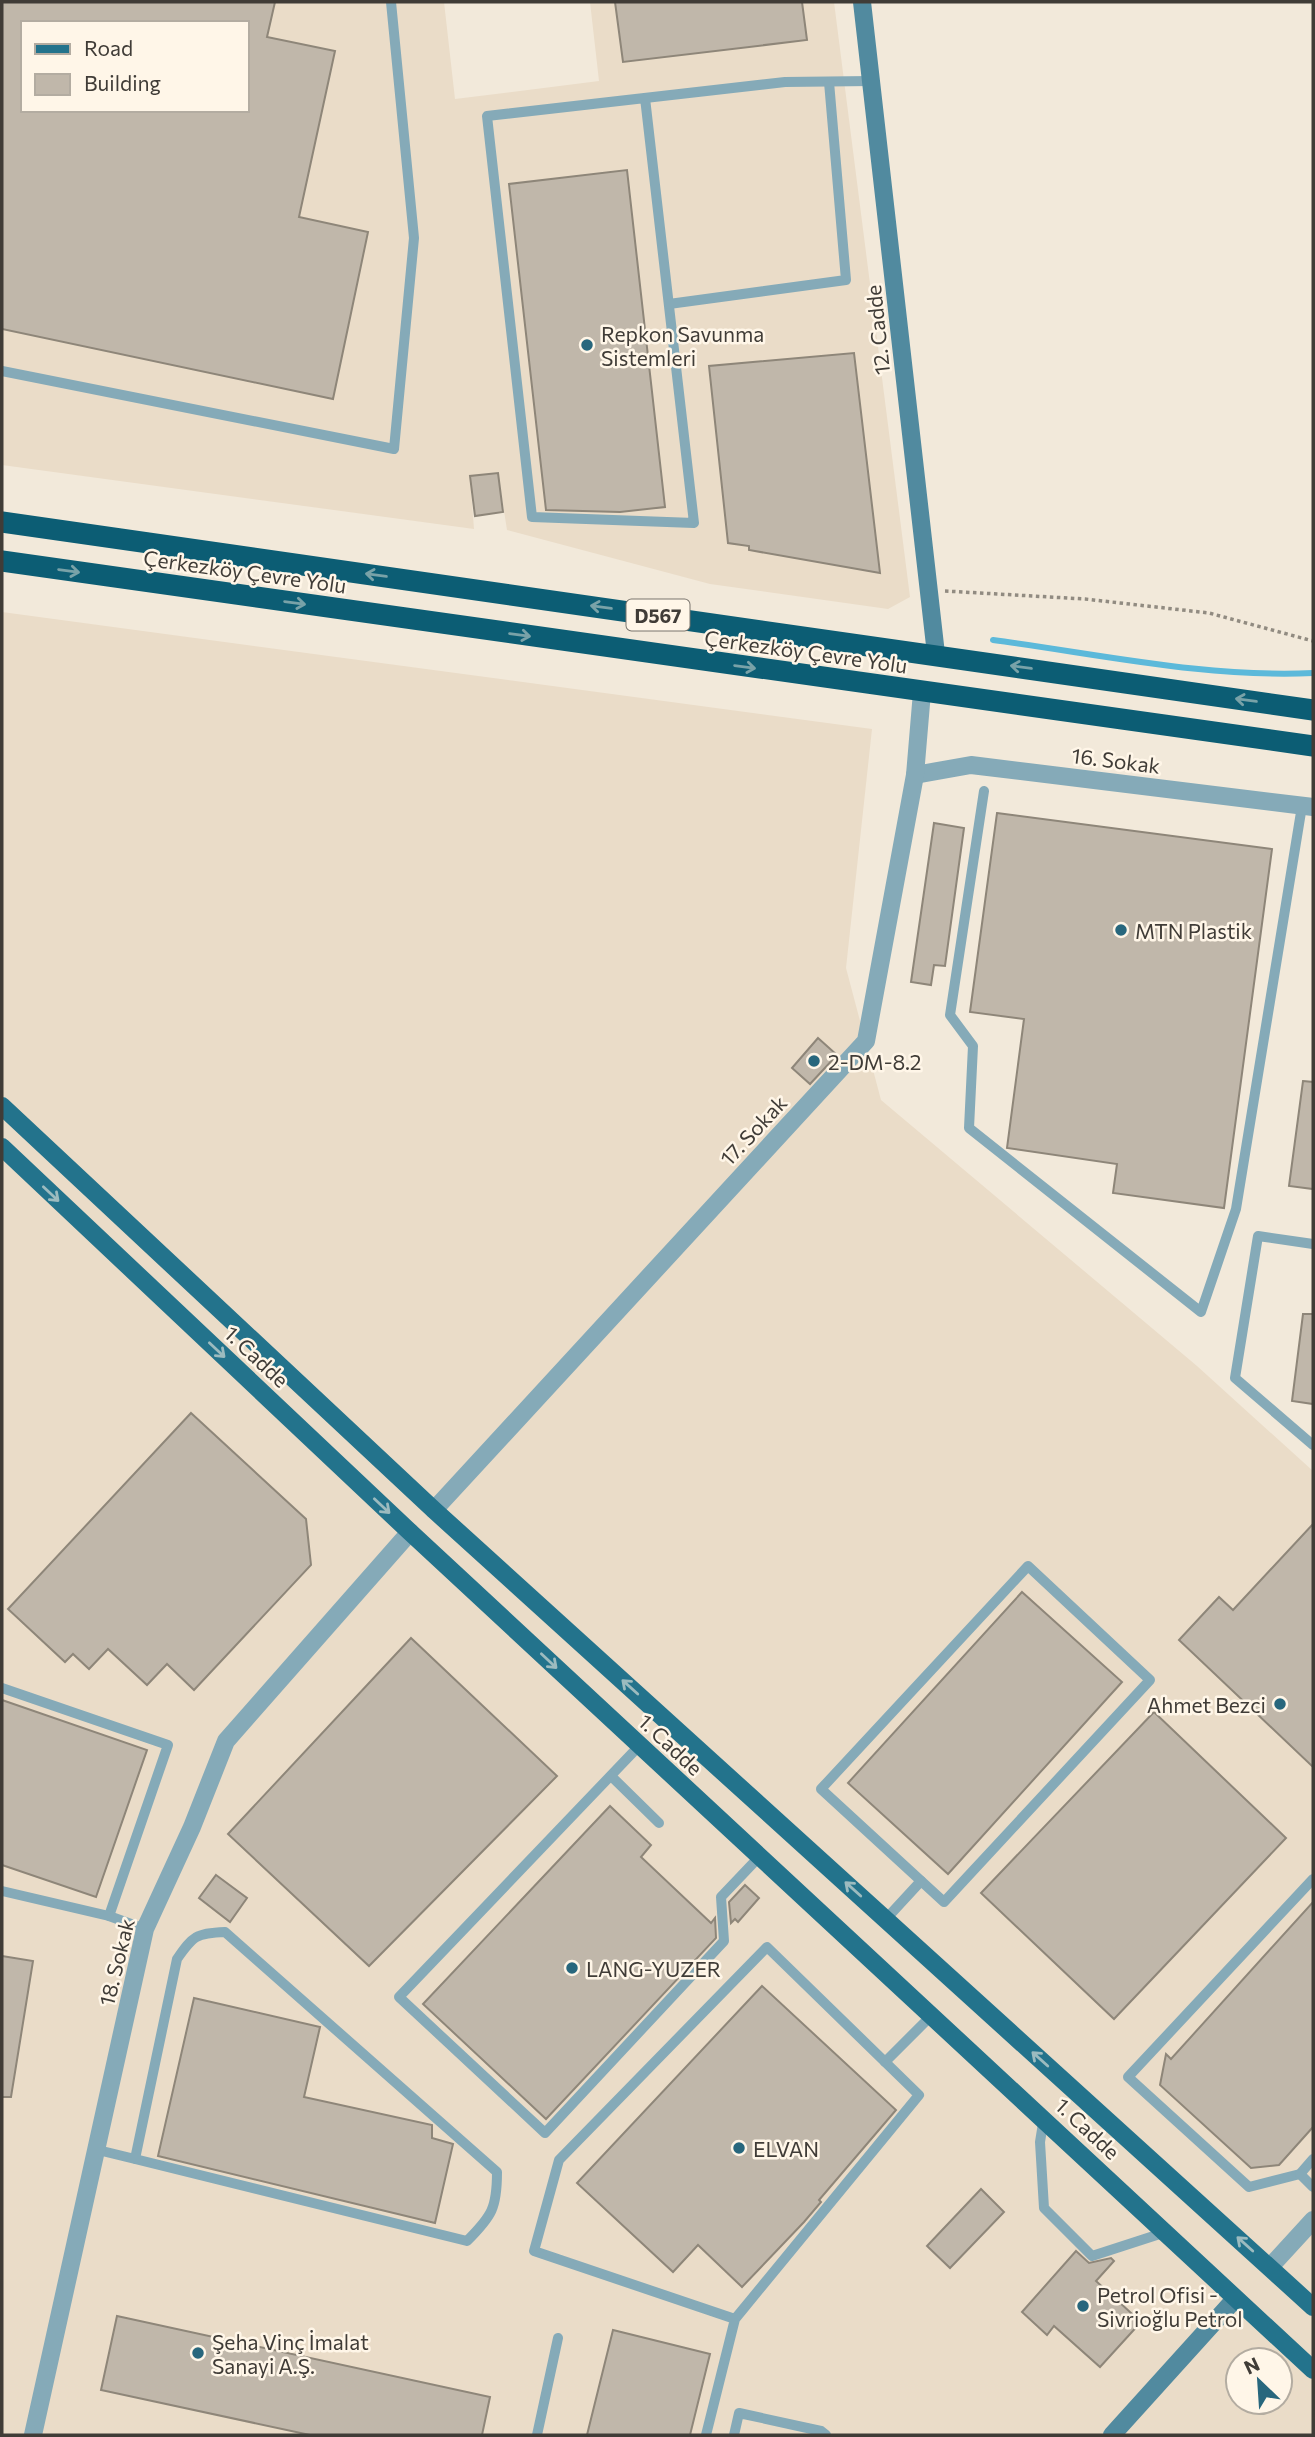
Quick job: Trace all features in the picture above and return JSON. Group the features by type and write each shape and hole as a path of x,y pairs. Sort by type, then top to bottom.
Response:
{"highway":[{"name":"D567","path":"2,522 1313,710"},
{"name":"Çerkezköy Çevre Yolu","path":"2,561 1313,747"}],"main road":[{"name":"1. Cadde","path":"2,1107 434,1510 1313,2307"},
{"name":"1. Cadde","path":"2,1147 410,1532 1044,2117 1313,2370"}],"street":[{"name":"12. Cadde","path":"862,2 936,654"},
{"name":"17. Sokak","path":"434,1510 866,1041 915,775 922,692"},
{"name":"16. Sokak","path":"915,775 971,765 1308,807"},
{"name":"18. Sokak","path":"33,2435 145,1929 192,1827 226,1741 410,1532"},
{"path":"1270,2267 1313,2220"},
{"path":"1112,2435 1235,2299"}],"lane":[{"path":"2,371 394,449 414,238 391,2"},
{"path":"645,98 694,523 532,517 487,116 785,82 871,81"},
{"path":"669,304 846,280 829,82"},
{"path":"984,791 950,1015 973,1046 969,1128 1201,1312 1236,1209 1308,807"},
{"path":"1313,1244 1258,1236 1235,1378 1313,1445"},
{"path":"1028,1566 1150,1680 944,1902 921,1881 821,1789 1028,1566"},
{"path":"2,1688 168,1745 109,1916"},
{"path":"640,1745 399,1997 545,2133 724,1941 721,1897 760,1856"},
{"path":"611,1776 659,1823"},
{"path":"1313,1879 1128,2077 1250,2187 1300,2174 1313,2159"},
{"path":"886,1919 921,1881"},
{"path":"2,1891 109,1916 145,1929"},
{"path":"98,2150 467,2241 491,2217 497,2197 497,2172 225,1932 202,1933 190,1941 177,1959 135,2159"},
{"path":"706,2435 735,2319 919,2095 767,1947 559,2160 534,2251 735,2319"},
{"path":"885,2062 932,2015"},
{"path":"1044,2117 1040,2142 1044,2208 1091,2256 1166,2232"},
{"path":"1300,2174 1313,2187"},
{"path":"537,2435 558,2338"},
{"path":"734,2435 739,2413 821,2431 826,2435"}],"path":[{"path":"929,590 1085,599 1209,613 1313,641"}],"shaded area":[{"path":"2,2 444,2 455,99 599,81 590,2 834,2 910,597 888,609 710,584 507,530 498,473 470,477 474,529 2,465"},
{"path":"2,612 872,729 846,968 881,1100 1197,1366 1313,1471 1313,2435 2,2435"}],"building":[{"path":"2,2 275,2 267,37 335,51 299,217 368,232 333,399 2,329"},
{"path":"615,2 802,2 807,40 623,62"},
{"name":"Repkon Savunma Sistemleri","path":"627,170 665,507 620,512 546,510 509,184"},
{"path":"854,353 880,573 749,550 749,546 728,543 709,366"},
{"path":"498,473 503,512 475,516 470,476"},
{"name":"MTN Plastik","path":"997,813 1272,849 1224,1208 1113,1193 1117,1164 1007,1148 1024,1019 970,1012"},
{"path":"934,823 964,828 945,966 934,965 931,985 911,982"},
{"name":"2-DM-8.2","path":"818,1038 837,1055 810,1084 792,1068"},
{"path":"1303,1081 1313,1082 1313,1189 1289,1186"},
{"path":"1303,1314 1313,1314 1313,1404 1292,1401"},
{"path":"191,1413 306,1519 311,1565 194,1690 167,1664 147,1685 108,1649 89,1669 73,1654 65,1662 8,1609"},
{"name":"Ahmet Bezci","path":"1313,1524 1313,1767 1179,1640 1219,1597 1233,1610"},
{"path":"1022,1592 1122,1682 948,1874 848,1783"},
{"path":"411,1638 557,1776 369,1966 228,1834"},
{"path":"2,1700 147,1750 96,1897 2,1865"},
{"path":"1154,1712 1286,1838 1114,2019 981,1893"},
{"name":"LANG-YUZER","path":"610,1806 651,1845 641,1857 711,1923 715,1918 716,1938 546,2119 423,2004"},
{"path":"216,1875 247,1898 230,1922 199,1898"},
{"path":"745,1885 759,1898 738,1922 735,1919 731,1923 729,1902"},
{"path":"1313,1902 1313,2127 1279,2165 1251,2168 1160,2085 1166,2054 1171,2059"},
{"path":"2,1956 33,1961 11,2097 2,2097"},
{"name":"ELVAN","path":"762,1986 896,2110 819,2200 821,2202 804,2222 742,2287 698,2245 673,2272 577,2183"},
{"path":"194,1998 320,2027 304,2097 432,2125 432,2138 453,2144 435,2223 158,2156"},
{"path":"981,2189 1004,2212 950,2268 927,2246"},
{"path":"1076,2251 1089,2263 1111,2258 1114,2261 1096,2281 1141,2322 1100,2367 1054,2326 1047,2335 1022,2312"},
{"name":"Şeha Vinç İmalat Sanayi A.Ş.","path":"117,2316 490,2397 482,2435 310,2435 101,2390"},
{"path":"613,2330 710,2354 690,2435 587,2435"}],"waterway":[{"path":"993,640 1153,664 1233,672 1313,673"}],"place":[{"name":"Repkon Savunma Sistemleri","path":"587,345"},
{"name":"MTN Plastik","path":"1121,930"},
{"name":"2-DM-8.2","path":"814,1061"},
{"name":"Ahmet Bezci","path":"1280,1704"},
{"name":"LANG-YUZER","path":"572,1968"},
{"name":"ELVAN","path":"739,2148"},
{"name":"Petrol Ofisi - Sivrioğlu Petrol","path":"1083,2306"},
{"name":"Şeha Vinç İmalat Sanayi A.Ş.","path":"198,2353"}]}
